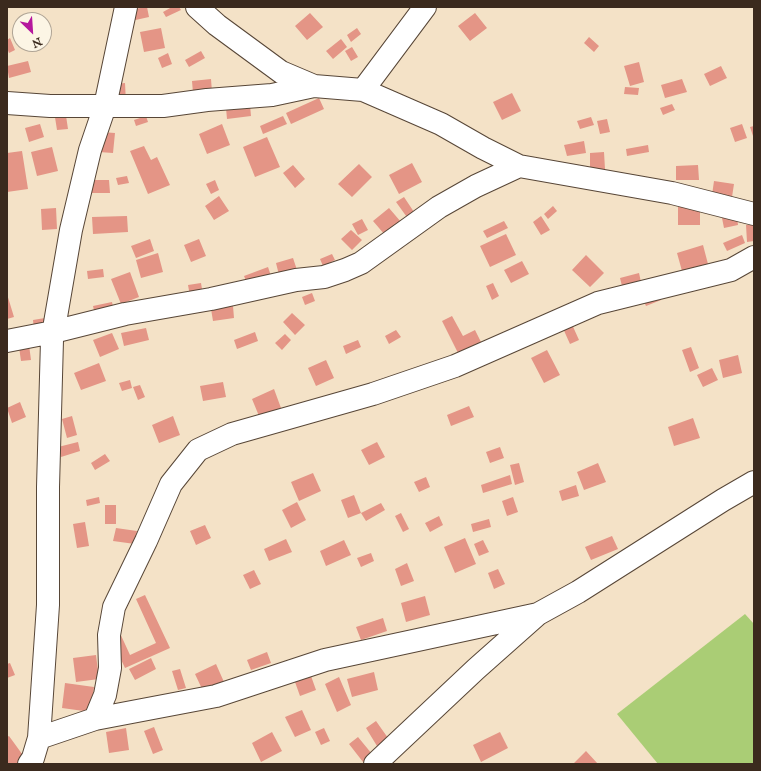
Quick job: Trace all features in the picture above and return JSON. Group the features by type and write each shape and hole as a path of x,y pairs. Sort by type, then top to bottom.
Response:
{"street":[{"path":"29,764 33,758 40,738 48,605 48,487 53,332 71,230 90,150 105,106 126,7"},
{"path":"198,7 217,25 281,72 314,86"},
{"path":"362,90 425,7"},
{"path":"7,103 50,106 163,106 207,100 272,95 314,86 362,90 441,124 483,148 519,166 672,193 754,214"},
{"path":"7,341 53,332 125,314 211,299 296,280 324,277 345,270 360,263 439,207 476,186 519,166"},
{"path":"95,718 105,695 110,668 109,634 114,607 146,541 171,484 198,450 232,434 374,394 455,366 598,303 731,270 754,257"},
{"path":"375,764 476,669 538,614 578,592 754,482"},
{"path":"40,738 95,718 216,696 325,660 538,614"}],"green space":[{"path":"745,614 754,624 754,764 658,764 617,714"}],"building":[{"path":"147,7 149,17 131,21 128,10"},
{"path":"172,7 179,7 181,10 166,17 163,12"},
{"path":"310,13 323,27 307,40 295,26"},
{"path":"475,13 487,28 470,41 458,26"},
{"path":"161,28 165,48 144,52 140,32"},
{"path":"357,28 361,34 351,42 347,35"},
{"path":"589,37 599,46 594,52 584,43"},
{"path":"10,38 12,43 12,52 9,53 7,48 7,40"},
{"path":"341,39 347,47 333,59 326,51"},
{"path":"352,47 358,57 351,61 345,51"},
{"path":"201,51 205,58 189,67 185,60"},
{"path":"168,53 172,64 162,68 158,58"},
{"path":"28,61 31,72 9,78 7,66"},
{"path":"639,62 644,82 630,86 624,66"},
{"path":"721,66 727,78 710,86 704,74"},
{"path":"211,79 212,92 193,93 192,81"},
{"path":"682,79 687,92 665,98 661,85"},
{"path":"125,83 126,103 117,103 116,84"},
{"path":"625,87 639,88 638,95 624,94"},
{"path":"512,93 521,111 502,120 493,102"},
{"path":"319,98 324,109 291,124 286,113"},
{"path":"672,104 675,110 663,115 660,108"},
{"path":"250,105 251,116 227,119 226,108"},
{"path":"65,109 68,129 57,130 54,111"},
{"path":"146,116 148,122 136,126 134,120"},
{"path":"283,116 287,124 263,134 260,126"},
{"path":"591,117 594,125 580,129 577,121"},
{"path":"607,119 610,132 600,134 597,121"},
{"path":"40,124 44,137 29,142 25,128"},
{"path":"222,124 230,145 207,154 199,134"},
{"path":"742,124 747,138 735,142 730,128"},
{"path":"754,126 754,139 750,127"},
{"path":"101,132 115,133 113,153 99,152"},
{"path":"267,137 280,167 255,177 243,147"},
{"path":"584,141 586,153 567,156 564,145"},
{"path":"648,145 649,152 627,156 626,149"},
{"path":"144,146 151,160 157,157 170,185 148,194 130,151"},
{"path":"52,147 58,171 37,176 31,152"},
{"path":"22,151 28,189 7,192 7,153"},
{"path":"604,152 605,169 590,170 590,153"},
{"path":"412,163 422,182 399,194 389,175"},
{"path":"359,164 372,177 352,197 338,184"},
{"path":"293,165 305,179 295,188 283,173"},
{"path":"698,165 699,180 676,180 676,166"},
{"path":"127,176 129,183 118,185 116,178"},
{"path":"92,180 109,180 110,193 92,193"},
{"path":"215,180 219,190 211,194 206,184"},
{"path":"714,181 734,184 732,197 712,195"},
{"path":"219,196 229,211 214,220 205,206"},
{"path":"404,197 416,215 409,220 396,202"},
{"path":"678,205 700,206 700,225 678,225"},
{"path":"553,206 557,211 548,219 544,214"},
{"path":"56,208 57,229 42,230 41,209"},
{"path":"389,208 401,222 385,235 373,221"},
{"path":"737,215 738,225 724,228 722,218"},
{"path":"127,216 128,232 93,234 92,217"},
{"path":"541,216 550,230 541,235 533,222"},
{"path":"362,219 368,230 358,235 352,224"},
{"path":"504,221 508,228 487,238 483,231"},
{"path":"746,225 754,225 754,241 747,242"},
{"path":"351,230 362,240 352,250 341,239"},
{"path":"506,234 516,255 490,267 480,246"},
{"path":"742,235 745,243 727,251 723,243"},
{"path":"150,239 154,251 136,258 131,246"},
{"path":"199,239 206,256 191,262 184,245"},
{"path":"703,245 708,264 682,271 677,253"},
{"path":"158,253 163,272 141,278 136,260"},
{"path":"332,254 335,260 323,266 320,259"},
{"path":"586,255 604,273 590,287 572,270"},
{"path":"293,258 297,270 279,275 276,263"},
{"path":"522,261 529,274 511,283 504,270"},
{"path":"268,267 272,279 249,288 244,276"},
{"path":"103,269 104,277 88,279 87,271"},
{"path":"130,272 139,297 121,304 111,279"},
{"path":"639,273 641,282 622,286 620,278"},
{"path":"201,283 203,295 190,296 188,285"},
{"path":"493,283 499,296 492,300 486,286"},
{"path":"657,290 661,300 646,306 642,297"},
{"path":"312,293 315,301 305,305 302,297"},
{"path":"7,294 14,317 7,319"},
{"path":"112,302 114,311 95,315 93,306"},
{"path":"233,306 234,318 213,321 211,309"},
{"path":"292,313 305,325 295,335 283,322"},
{"path":"452,316 463,336 475,330 481,342 458,353 442,321"},
{"path":"45,318 47,328 34,330 33,320"},
{"path":"570,320 579,340 570,344 561,324"},
{"path":"146,328 149,340 124,346 121,333"},
{"path":"396,330 401,337 389,344 385,336"},
{"path":"255,332 258,341 237,349 234,340"},
{"path":"112,333 119,349 100,357 93,340"},
{"path":"285,334 291,340 282,350 275,343"},
{"path":"358,340 361,347 346,354 343,346"},
{"path":"29,345 31,360 21,361 19,347"},
{"path":"691,347 699,368 690,372 682,350"},
{"path":"547,350 560,375 544,383 531,358"},
{"path":"738,355 742,373 723,378 719,360"},
{"path":"326,360 334,378 316,386 308,368"},
{"path":"99,363 106,381 81,390 74,373"},
{"path":"712,368 718,380 703,387 697,375"},
{"path":"130,380 132,388 122,391 119,383"},
{"path":"223,382 226,397 203,401 200,386"},
{"path":"140,385 145,397 138,400 133,387"},
{"path":"274,389 281,408 259,416 252,399"},
{"path":"20,402 26,417 12,423 7,408"},
{"path":"469,406 474,417 451,426 447,415"},
{"path":"72,416 77,435 67,438 62,419"},
{"path":"173,416 180,435 159,443 152,425"},
{"path":"693,418 700,438 674,446 668,427"},
{"path":"78,442 80,451 61,457 58,447"},
{"path":"377,442 385,457 369,465 361,450"},
{"path":"500,447 504,458 490,463 486,452"},
{"path":"105,454 110,461 95,470 91,463"},
{"path":"519,463 524,482 515,485 510,465"},
{"path":"598,463 606,482 584,490 577,472"},
{"path":"313,473 321,491 299,501 291,482"},
{"path":"510,475 512,484 483,493 481,485"},
{"path":"426,477 430,487 419,492 414,482"},
{"path":"576,485 579,496 562,501 559,491"},
{"path":"354,495 361,513 348,518 341,500"},
{"path":"99,497 100,503 87,506 86,500"},
{"path":"513,497 518,512 507,516 502,501"},
{"path":"297,502 306,520 291,528 282,510"},
{"path":"381,503 385,510 366,521 361,513"},
{"path":"105,505 116,505 116,524 105,524"},
{"path":"401,513 409,529 403,532 395,516"},
{"path":"439,516 443,525 430,532 425,523"},
{"path":"489,519 491,527 473,532 471,524"},
{"path":"85,522 89,546 77,548 73,524"},
{"path":"205,525 211,538 196,545 190,531"},
{"path":"116,528 137,531 135,544 113,541"},
{"path":"612,536 618,549 591,560 585,547"},
{"path":"465,538 476,564 455,573 444,547"},
{"path":"286,539 292,552 269,561 264,549"},
{"path":"344,540 351,555 326,566 320,551"},
{"path":"483,540 489,552 479,556 474,544"},
{"path":"371,553 374,561 361,567 357,558"},
{"path":"407,563 414,581 401,586 395,569"},
{"path":"498,569 505,584 494,589 488,573"},
{"path":"254,570 261,584 250,589 243,575"},
{"path":"145,595 170,648 125,668 110,636 119,631 130,655 156,643 136,599"},
{"path":"425,596 430,615 406,622 401,603"},
{"path":"383,618 387,631 361,640 356,627"},
{"path":"267,652 271,663 251,670 247,660"},
{"path":"96,655 99,679 76,682 73,658"},
{"path":"151,658 156,669 135,680 129,669"},
{"path":"10,663 15,675 7,678 7,664"},
{"path":"216,664 224,682 203,691 195,674"},
{"path":"180,669 186,688 178,690 172,671"},
{"path":"374,672 378,690 352,697 347,679"},
{"path":"311,676 316,690 300,696 295,682"},
{"path":"339,677 351,705 337,712 325,684"},
{"path":"65,683 94,687 91,712 62,708"},
{"path":"302,710 311,730 295,737 285,717"},
{"path":"376,721 388,738 377,746 366,728"},
{"path":"154,727 163,750 153,754 144,731"},
{"path":"126,728 129,750 109,753 106,732"},
{"path":"324,728 330,741 321,745 315,732"},
{"path":"272,732 282,751 261,762 252,743"},
{"path":"500,732 508,748 481,762 473,745"},
{"path":"9,736 25,758 17,764 7,764 7,737"},
{"path":"358,737 372,754 363,762 349,744"},
{"path":"586,751 598,764 573,764"}]}
